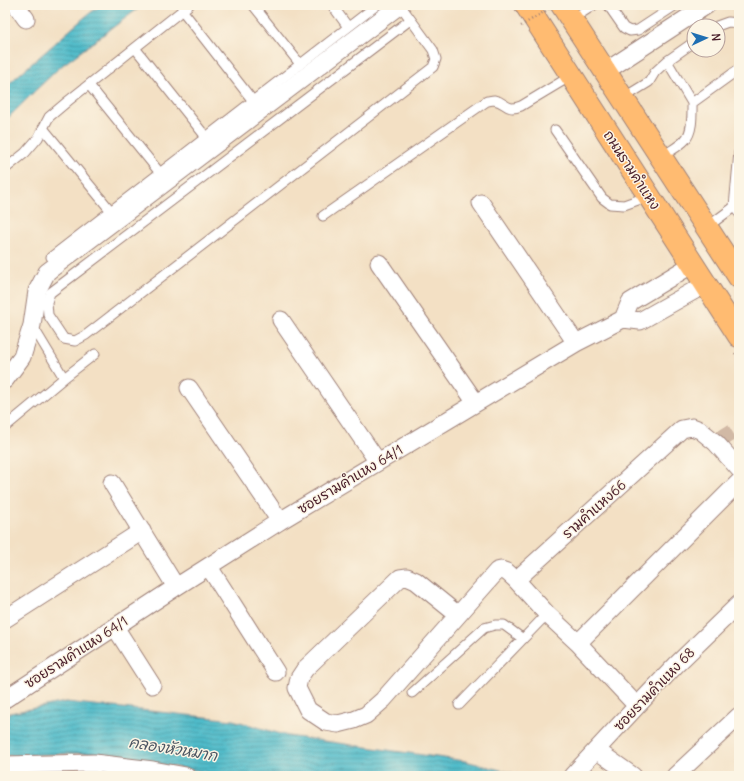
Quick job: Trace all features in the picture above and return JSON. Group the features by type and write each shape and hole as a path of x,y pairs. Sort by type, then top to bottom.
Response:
{"main road":[{"name":"ถนนรามคำแหง","path":"526,5 739,336"},
{"path":"567,12 739,277"}],"street":[{"path":"16,5 26,20"},
{"path":"5,380 22,357 32,325 36,292 49,265 400,5"},
{"path":"606,71 707,5"},
{"path":"481,203 576,343"},
{"path":"379,263 476,403"},
{"path":"623,319 630,302 693,264"},
{"name":"ซอยรามคำแหง 64/1","path":"5,698 280,521 576,343 623,319 640,320 706,284"},
{"path":"281,320 378,462"},
{"path":"189,388 280,521"},
{"name":"รามคำแหง66","path":"516,580 682,429 692,427 700,430 717,442 739,469"},
{"path":"578,643 739,482"},
{"path":"112,483 176,587"},
{"path":"5,619 142,531"},
{"path":"209,567 276,672"},
{"path":"458,615 416,581 407,577 400,578 305,669 299,678 296,688 308,710 326,722 338,724 366,715 383,700 497,571 501,570 507,572 516,580 637,706"},
{"name":"ซอยรามคำแหง 68","path":"572,776 677,664 739,604"},
{"path":"115,627 152,685"},
{"path":"675,776 739,716"},
{"path":"596,750 633,776"},
{"path":"5,765 94,763 152,773 186,776"}],"lane":[{"path":"253,5 300,64"},
{"path":"332,5 348,27"},
{"path":"57,287 49,265 111,211 377,5"},
{"path":"400,5 433,50 436,59 433,67 86,334 75,341 64,339 48,315 47,302 50,293 410,20"},
{"path":"567,12 594,5"},
{"path":"608,5 624,28 634,31 638,30 676,5"},
{"path":"5,169 25,153 38,138 49,117 186,8 253,101"},
{"path":"726,23 739,23"},
{"path":"136,48 206,137"},
{"path":"623,98 649,82 655,72 667,61 686,48"},
{"path":"662,157 685,140 690,130 692,115 692,103 667,61"},
{"path":"692,103 739,68"},
{"path":"323,216 487,101 494,100 509,108 515,108 521,106 571,76"},
{"path":"89,84 160,173"},
{"path":"43,128 111,211"},
{"path":"555,130 602,198 610,204 624,205 649,196"},
{"path":"707,227 736,210 739,152"},
{"path":"32,325 64,378"},
{"path":"5,428 95,354"},
{"path":"459,705 547,614"},
{"path":"412,693 484,628 495,625 504,625 522,639"}],"path":[{"path":"521,26 555,5"}],"water":[{"path":"101,5 143,5 60,67 5,121 5,87 86,16"},
{"name":"คลองหัวหมาก","path":"66,702 233,720 288,736 465,761 524,776 228,776 94,753 5,756 5,714"}],"tunnel":[{"path":"718,441 739,428"}]}
